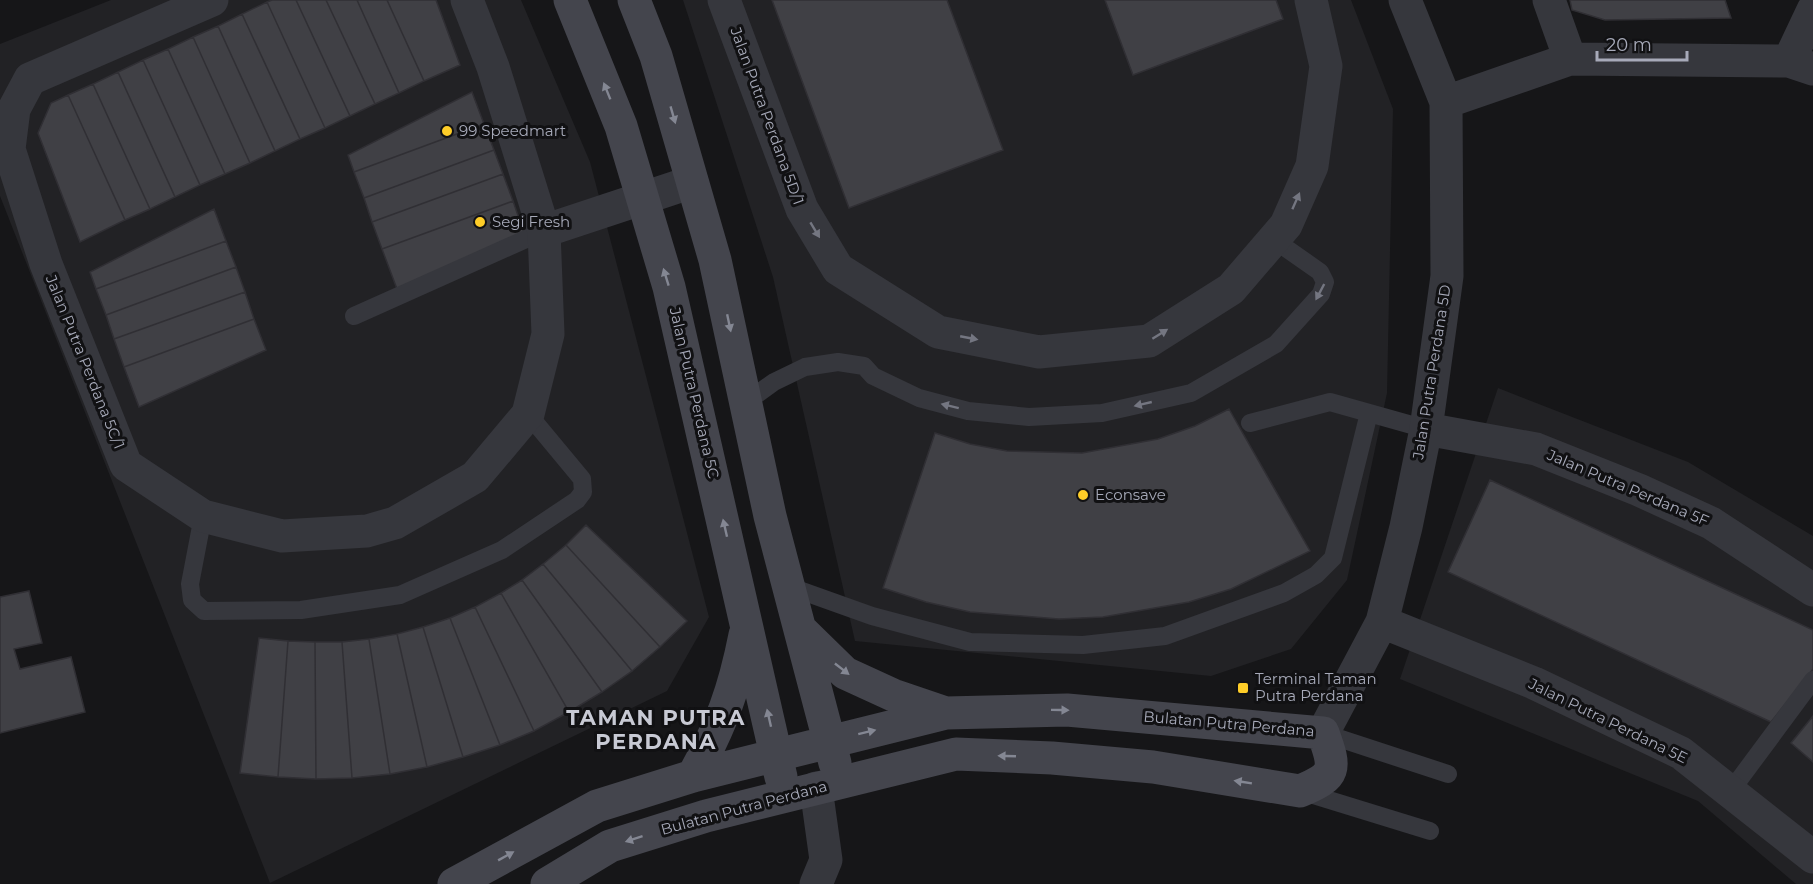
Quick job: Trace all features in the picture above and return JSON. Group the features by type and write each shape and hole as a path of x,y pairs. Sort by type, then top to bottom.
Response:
{"street":[{"name":"Jalan Putra Perdana 5C/1","path":"212,0 30,79 14,109 9,149 46,264 126,465 203,516 282,536 367,531 395,523 475,477 528,414 548,334 543,231 493,67 467,0"},
{"name":"Jalan Putra Perdana 5C","path":"570,0 621,126 669,287 785,796"},
{"path":"634,0 656,56 716,260 788,586 830,742 826,860 816,884"},
{"name":"Jalan Putra Perdana 5D/1","path":"724,0 802,209 838,269 938,332 1039,352 1149,340 1231,289 1286,225 1312,166 1326,66 1311,0"},
{"name":"Jalan Putra Perdana 5D","path":"1323,733 1382,622 1406,527 1426,429 1447,276 1446,102 1406,0"},
{"path":"1549,0 1570,58"},
{"path":"1446,102 1570,58 1801,65 1813,10"},
{"path":"543,231 692,183"},
{"name":"Jalan Putra Perdana 5F","path":"1426,429 1536,449 1639,490 1711,523 1813,590"},
{"name":"Jalan Putra Perdana 5E","path":"1382,622 1534,683 1670,748 1813,857"},
{"path":"693,776 719,729 736,682 747,625"},
{"path":"800,629 845,673 893,695 946,713"},
{"name":"Bulatan Putra Perdana","path":"454,884 597,806 693,776 946,713 1067,710 1323,733 1332,757 1332,771 1323,782 1300,792 1153,767 1052,758 956,754 706,816 610,846 547,884"}],"lane":[{"path":"354,316 543,231"},
{"path":"746,402 774,382 805,367 838,362 864,366 873,376 919,398 968,411 1029,417 1102,413 1191,393 1276,344 1321,294 1325,282 1320,272 1273,239"},
{"path":"1250,423 1330,402 1426,429"},
{"path":"788,586 872,616 970,642 1083,645 1165,636 1284,593 1316,575 1333,558 1369,413"},
{"path":"203,516 190,584 192,600 204,611 301,610 400,595 502,550 577,500 583,492 582,479 528,414"},
{"path":"1730,792 1813,680"},
{"path":"1323,733 1448,774"},
{"path":"1300,792 1430,831"}],"shaded area":[{"path":"111,0 521,0 590,162 709,617 667,691 270,883 0,196 0,44"},
{"path":"683,0 1351,0 1393,109 1387,393 1347,580 1291,649 1211,676 855,641 773,277"},
{"path":"1498,388 1688,462 1813,536 1813,884 1796,884 1698,801 1400,679"}],"building":[{"path":"296,0 350,116 325,128 267,2"},
{"path":"296,0 326,0 375,104 350,116"},
{"path":"326,0 357,0 399,93 375,104"},
{"path":"357,0 387,0 424,81 399,93"},
{"path":"387,0 436,0 460,65 424,81"},
{"path":"772,0 947,0 1003,150 849,208"},
{"path":"1105,0 1276,0 1283,19 1133,75"},
{"path":"1570,0 1725,0 1731,18 1605,20 1572,10"},
{"path":"267,2 325,128 300,139 242,14"},
{"path":"242,14 300,139 275,151 218,26"},
{"path":"218,26 275,151 250,163 193,37"},
{"path":"193,37 250,163 225,174 168,49"},
{"path":"168,49 225,174 200,185 143,60"},
{"path":"143,60 200,185 175,197 118,72"},
{"path":"118,72 175,197 150,209 93,84"},
{"path":"93,84 150,209 125,220 68,95"},
{"path":"472,92 484,124 354,172 348,155"},
{"path":"68,95 125,220 80,242 38,133 51,103"},
{"path":"484,124 494,150 364,198 354,172"},
{"path":"494,150 503,174 372,222 364,198"},
{"path":"503,174 513,201 382,249 372,222"},
{"path":"513,201 524,233 397,289 382,249"},
{"path":"214,209 226,241 96,289 90,272"},
{"path":"226,241 236,267 106,315 96,289"},
{"path":"236,267 245,292 114,339 106,315"},
{"path":"245,292 254,319 124,367 114,339"},
{"path":"254,319 266,350 139,407 124,367"},
{"path":"1229,409 1310,551 1231,589 1189,602 1103,617 1059,619 970,612 926,602 883,588 935,433 970,444 1007,451 1082,453 1158,439 1195,426"},
{"path":"1490,480 1813,630 1813,669 1771,722 1448,572"},
{"path":"586,525 687,621 660,647 566,545"},
{"path":"566,545 660,647 632,671 543,564"},
{"path":"543,564 632,671 602,692 522,580"},
{"path":"522,580 602,692 569,712 501,593"},
{"path":"29,591 42,643 14,649 20,669 71,657 85,712 0,733 0,597"},
{"path":"501,593 569,712 534,731 475,607"},
{"path":"475,607 534,731 500,745 450,618"},
{"path":"450,618 500,745 463,757 423,627"},
{"path":"423,627 463,757 427,767 397,634"},
{"path":"397,634 427,767 390,774 369,639"},
{"path":"259,638 288,641 278,777 240,773"},
{"path":"369,639 390,774 352,778 342,642"},
{"path":"288,641 315,642 316,779 278,777"},
{"path":"315,642 342,642 352,778 316,779"},
{"path":"1813,716 1813,762 1791,743"}],"place":[{"name":"99 Speedmart","path":"447,131"},
{"name":"Segi Fresh","path":"480,222"},
{"name":"Econsave","path":"1083,495"},
{"name":"Terminal Taman Putra Perdana","path":"1243,688"}],"district":[{"name":"TAMAN PUTRA PERDANA","path":"656,730"}]}
